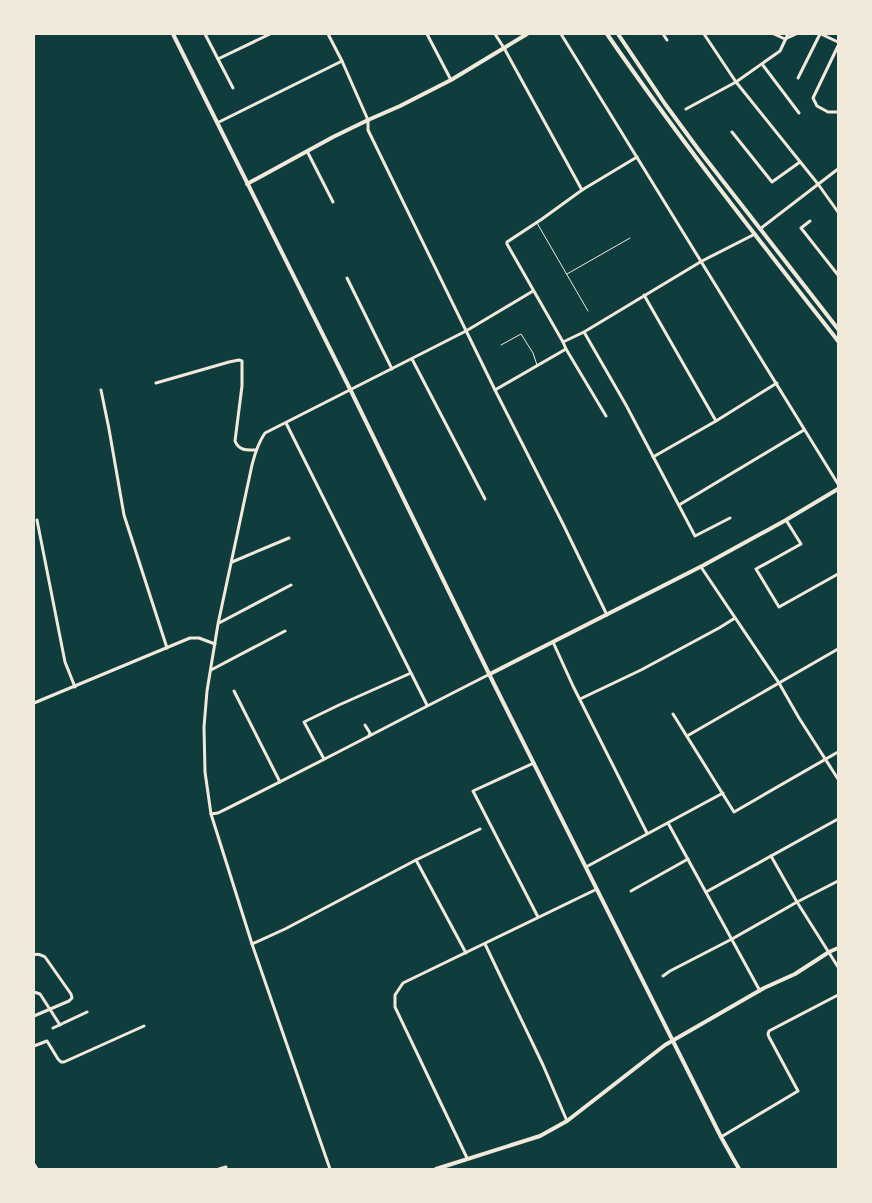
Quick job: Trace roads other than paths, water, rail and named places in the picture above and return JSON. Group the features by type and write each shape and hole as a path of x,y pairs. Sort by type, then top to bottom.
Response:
{"street":[{"path":"173,34 586,867 721,1137 739,1169"},
{"path":"205,34 233,88"},
{"path":"218,60 270,34"},
{"path":"328,34 368,120 368,130 607,615"},
{"path":"427,34 451,80"},
{"path":"495,34 582,190"},
{"path":"247,184 307,151 451,80 527,34"},
{"path":"561,34 838,484"},
{"path":"608,34 667,120 838,340"},
{"path":"618,34 678,122 838,329"},
{"path":"663,34 667,40"},
{"path":"704,34 736,82 818,184 838,212"},
{"path":"774,34 785,39 796,34"},
{"path":"686,109 736,82 780,51 788,34"},
{"path":"798,78 821,34 838,44 813,98 817,106 828,112 838,112"},
{"path":"217,123 342,61"},
{"path":"762,64 799,113"},
{"path":"732,132 772,182 800,162"},
{"path":"307,151 332,202"},
{"path":"606,416 562,342 507,242 582,190 637,157"},
{"path":"760,229 838,169"},
{"path":"810,220 801,228 838,275"},
{"path":"562,342 584,332 702,262 755,234"},
{"path":"347,278 392,369"},
{"path":"330,1169 252,944 211,814 205,772 204,727 214,644 256,450 265,433 466,331 533,291"},
{"path":"644,296 716,421"},
{"path":"584,332 695,536 730,518"},
{"path":"495,390 566,349"},
{"path":"412,359 484,499"},
{"path":"156,383 229,362 239,360 242,362 242,386 235,441 240,449 256,450"},
{"path":"653,457 776,384"},
{"path":"100,390 124,515 167,648"},
{"path":"286,423 427,705"},
{"path":"679,505 804,430"},
{"path":"211,814 218,813 280,782 427,705 701,567 838,489"},
{"path":"37,520 65,662 75,687"},
{"path":"786,520 801,544 756,570 780,607 838,574"},
{"path":"231,562 289,538"},
{"path":"701,567 779,683 838,779"},
{"path":"218,624 291,585"},
{"path":"580,699 641,670 735,618"},
{"path":"210,670 284,631"},
{"path":"34,704 190,638 199,638 214,644"},
{"path":"553,642 647,833"},
{"path":"687,736 838,649"},
{"path":"324,759 304,722 411,673"},
{"path":"234,691 280,782"},
{"path":"673,714 734,812 838,752"},
{"path":"365,725 370,733 369,736"},
{"path":"535,763 473,791 538,917"},
{"path":"586,867 723,793"},
{"path":"706,892 838,819"},
{"path":"668,823 760,991"},
{"path":"252,944 480,829"},
{"path":"771,856 797,902 838,967"},
{"path":"631,891 688,859"},
{"path":"416,860 466,953"},
{"path":"663,976 838,881"},
{"path":"467,1158 395,1007 395,995 403,983 597,889"},
{"path":"485,944 543,1065 567,1121"},
{"path":"436,1169 540,1136 567,1121 673,1041 760,991 795,974 838,948"},
{"path":"34,955 40,954 45,957 72,994 72,998 69,1001 34,1016"},
{"path":"34,992 40,994 60,1025"},
{"path":"721,1137 798,1091 768,1034 770,1031 838,995"},
{"path":"53,1028 87,1012"},
{"path":"34,1046 47,1041 58,1059 64,1062 144,1026"},
{"path":"34,1164 37,1169"},
{"path":"219,1169 226,1167"}],"lane":[{"path":"536,223 588,311"},
{"path":"567,274 630,238"},
{"path":"501,345 521,334 533,353 537,366"}]}
